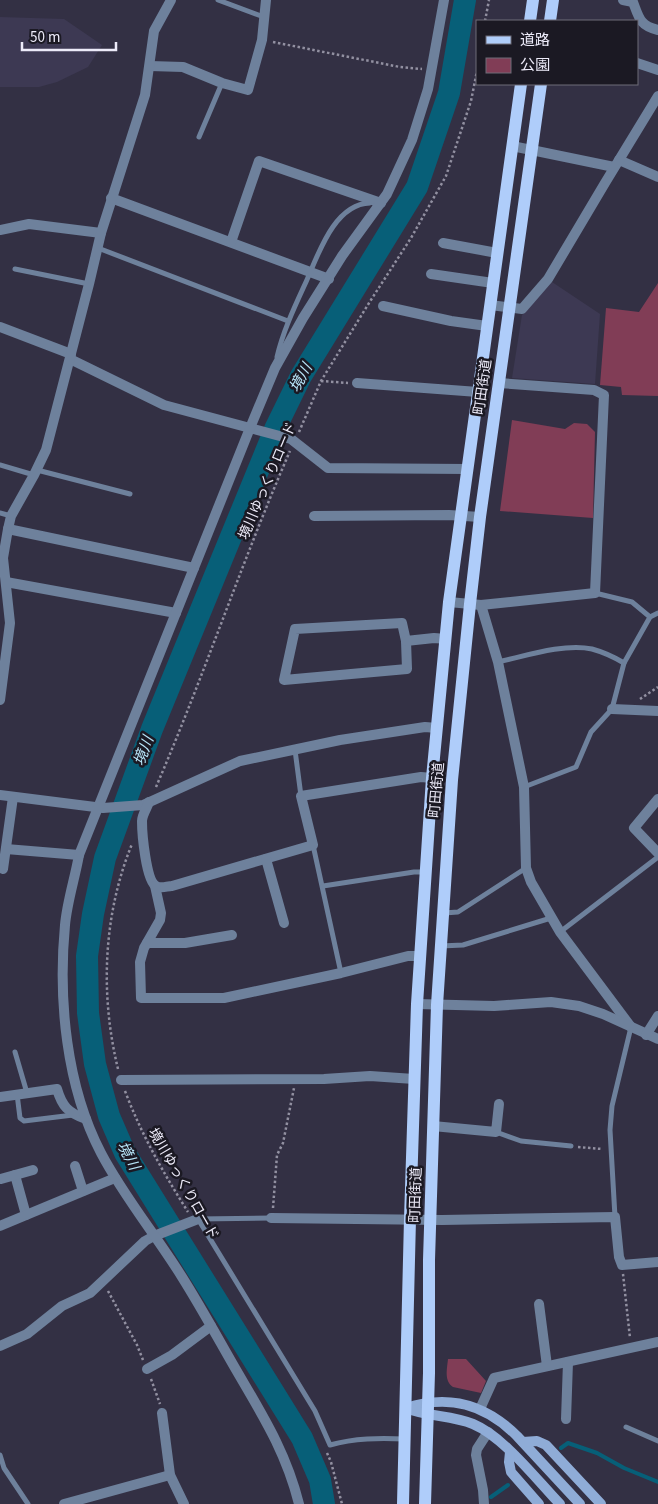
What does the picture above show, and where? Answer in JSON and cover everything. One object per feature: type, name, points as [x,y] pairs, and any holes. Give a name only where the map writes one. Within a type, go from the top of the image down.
[{"type":"main road","points":[[530,20],[533,0]]},
{"type":"main road","points":[[550,20],[553,0]]},
{"type":"main road","name":"町田街道","points":[[404,1504],[414,1079],[432,778],[461,515],[521,85]]},
{"type":"main road","name":"町田街道","points":[[425,1504],[430,1220],[437,1005],[453,770],[475,604],[480,517],[541,85]]},
{"type":"main road","points":[[406,1408],[428,1402],[454,1402],[480,1409],[508,1427],[580,1504]]},
{"type":"main road","points":[[406,1408],[428,1416],[461,1420],[488,1432],[560,1504]]},
{"type":"main road","points":[[523,1442],[537,1441],[546,1445],[601,1504]]},
{"type":"main road","points":[[510,1452],[511,1472],[539,1504]]},
{"type":"street","points":[[0,700],[10,623],[3,558],[11,516],[46,450],[101,233],[145,95],[154,31],[171,0]]},
{"type":"street","points":[[150,66],[183,67],[222,83],[248,90],[262,40],[266,0]]},
{"type":"street","points":[[299,1504],[290,1471],[279,1446],[182,1276],[156,1235],[115,1178],[86,1119],[73,1072],[66,1027],[62,988],[65,923],[79,855],[100,808],[194,568],[253,429],[275,368],[303,318],[342,256],[387,194],[412,140],[428,89],[444,0]]},
{"type":"street","points":[[623,0],[633,2],[639,19],[648,28],[658,30]]},
{"type":"street","points":[[638,63],[658,70]]},
{"type":"street","points":[[490,305],[521,309],[548,279],[658,96]]},
{"type":"street","points":[[512,146],[617,164],[658,176]]},
{"type":"street","points":[[231,242],[259,161],[381,203]]},
{"type":"street","points":[[111,198],[329,278]]},
{"type":"street","points":[[0,230],[29,224],[101,233]]},
{"type":"street","points":[[442,243],[498,253]]},
{"type":"street","points":[[431,274],[493,283]]},
{"type":"street","points":[[383,306],[451,321],[487,326]]},
{"type":"street","points":[[0,327],[70,357],[164,405],[292,441],[328,468],[467,469]]},
{"type":"street","points":[[357,383],[478,392]]},
{"type":"street","points":[[450,602],[475,604],[595,594],[604,395],[594,390],[499,383]]},
{"type":"street","points":[[314,516],[461,515],[480,517]]},
{"type":"street","points":[[8,529],[194,568]]},
{"type":"street","points":[[6,582],[176,613]]},
{"type":"street","points":[[475,604],[498,662],[524,787],[526,868],[531,882],[560,932],[631,1027]]},
{"type":"street","points":[[402,623],[406,641],[407,669],[284,680],[295,629],[402,623]]},
{"type":"street","points":[[406,641],[434,638],[446,639]]},
{"type":"street","points":[[612,709],[658,711]]},
{"type":"street","points":[[0,795],[100,808],[146,804],[240,761],[340,740],[425,727],[437,728]]},
{"type":"street","points":[[155,886],[160,888],[172,886],[312,845],[301,796],[420,777],[432,778]]},
{"type":"street","points":[[4,869],[13,797]]},
{"type":"street","points":[[658,799],[634,828],[658,855]]},
{"type":"street","points":[[146,804],[142,819],[147,872],[155,886],[161,913],[160,920],[147,943],[140,962],[141,998],[224,998],[341,973],[408,956],[420,956]]},
{"type":"street","points":[[6,849],[79,855]]},
{"type":"street","points":[[266,859],[284,923]]},
{"type":"street","points":[[147,943],[185,943],[232,935]]},
{"type":"street","points":[[417,1004],[494,1006],[551,1002],[579,1006],[658,1039]]},
{"type":"street","points":[[646,1035],[658,1016]]},
{"type":"street","points":[[121,1080],[295,1080],[370,1076],[414,1079]]},
{"type":"street","points":[[0,1097],[57,1088],[61,1102],[74,1115],[86,1119]]},
{"type":"street","points":[[433,1126],[496,1132],[499,1104]]},
{"type":"street","points":[[75,1166],[83,1191]]},
{"type":"street","points":[[1,1179],[33,1170]]},
{"type":"street","points":[[15,1175],[26,1214]]},
{"type":"street","points":[[0,1226],[115,1178]]},
{"type":"street","points":[[272,1218],[430,1220],[615,1217],[622,1265],[658,1262]]},
{"type":"street","points":[[0,1346],[27,1334],[62,1306],[90,1292],[145,1241],[193,1220]]},
{"type":"street","points":[[539,1304],[548,1366]]},
{"type":"street","points":[[147,1369],[172,1355],[211,1326]]},
{"type":"street","points":[[480,1409],[494,1378],[658,1342]]},
{"type":"street","points":[[566,1420],[568,1362]]},
{"type":"street","points":[[162,1413],[170,1475],[184,1504]]},
{"type":"street","points":[[484,1504],[484,1490],[476,1455],[477,1449],[488,1432]]},
{"type":"street","points":[[64,1504],[170,1475]]},
{"type":"lane","points":[[218,0],[264,17]]},
{"type":"lane","points":[[199,137],[222,83]]},
{"type":"lane","points":[[275,368],[288,321],[324,241],[344,215],[361,203],[381,203]]},
{"type":"lane","points":[[98,248],[288,321]]},
{"type":"lane","points":[[15,269],[89,284]]},
{"type":"lane","points":[[0,465],[130,494]]},
{"type":"lane","points":[[0,513],[11,516]]},
{"type":"lane","points":[[595,594],[632,602],[650,617]]},
{"type":"lane","points":[[524,787],[576,767],[591,732],[612,709],[624,664],[650,617],[658,613]]},
{"type":"lane","points":[[498,662],[570,648],[590,649],[611,656],[624,664]]},
{"type":"lane","points":[[295,750],[301,796]]},
{"type":"lane","points":[[312,845],[323,886],[341,973]]},
{"type":"lane","points":[[560,932],[658,855]]},
{"type":"lane","points":[[442,913],[458,912],[526,868]]},
{"type":"lane","points":[[323,886],[425,872]]},
{"type":"lane","points":[[440,946],[463,945],[551,918]]},
{"type":"lane","points":[[615,1217],[610,1150],[612,1106],[631,1027]]},
{"type":"lane","points":[[15,1052],[22,1093],[20,1118],[24,1121],[74,1115]]},
{"type":"lane","points":[[496,1132],[521,1141],[571,1146]]},
{"type":"lane","points":[[272,1218],[206,1217],[193,1220],[315,1412],[330,1445],[363,1439],[405,1439]]},
{"type":"lane","points":[[626,1427],[658,1441]]},
{"type":"lane","points":[[0,1455],[4,1468],[28,1504]]},
{"type":"path","points":[[485,20],[489,0]]},
{"type":"path","points":[[262,40],[400,67],[431,69]]},
{"type":"path","name":"境川ゆっくりロード","points":[[146,804],[177,738],[292,441],[321,381],[411,238],[446,176],[471,101],[476,75]]},
{"type":"path","points":[[321,381],[357,383]]},
{"type":"path","name":"境川ゆっくりロード","points":[[142,819],[124,863],[115,892],[106,976],[109,1024],[121,1080],[136,1121],[155,1159],[193,1220]]},
{"type":"path","points":[[272,1218],[277,1155],[283,1143],[295,1080]]},
{"type":"path","points":[[571,1146],[610,1150]]},
{"type":"path","points":[[622,1265],[631,1348]]},
{"type":"path","points":[[103,1281],[137,1345],[162,1413]]},
{"type":"path","points":[[324,1448],[331,1462],[342,1504]]},
{"type":"shaded area","points":[[0,17],[64,19],[102,45],[88,67],[57,82],[39,87],[0,87]]},
{"type":"shaded area","points":[[552,282],[600,314],[595,384],[512,378],[522,315]]},
{"type":"green space","points":[[658,283],[658,396],[622,395],[621,387],[600,385],[606,308],[639,312]]},
{"type":"green space","points":[[512,420],[565,429],[574,423],[587,424],[595,432],[593,518],[500,511]]},
{"type":"green space","points":[[448,1359],[466,1359],[486,1381],[481,1393],[453,1387],[450,1384],[447,1375]]},
{"type":"waterway","name":"境川","points":[[324,1504],[320,1480],[302,1438],[125,1153],[109,1116],[95,1064],[88,1013],[87,956],[93,914],[105,858],[152,729],[276,427],[301,376],[417,187],[449,93],[465,0]]},
{"type":"waterway","points":[[561,1448],[568,1443],[597,1453],[624,1468],[658,1482]]},
{"type":"waterway","points":[[491,1497],[508,1485]]}]
